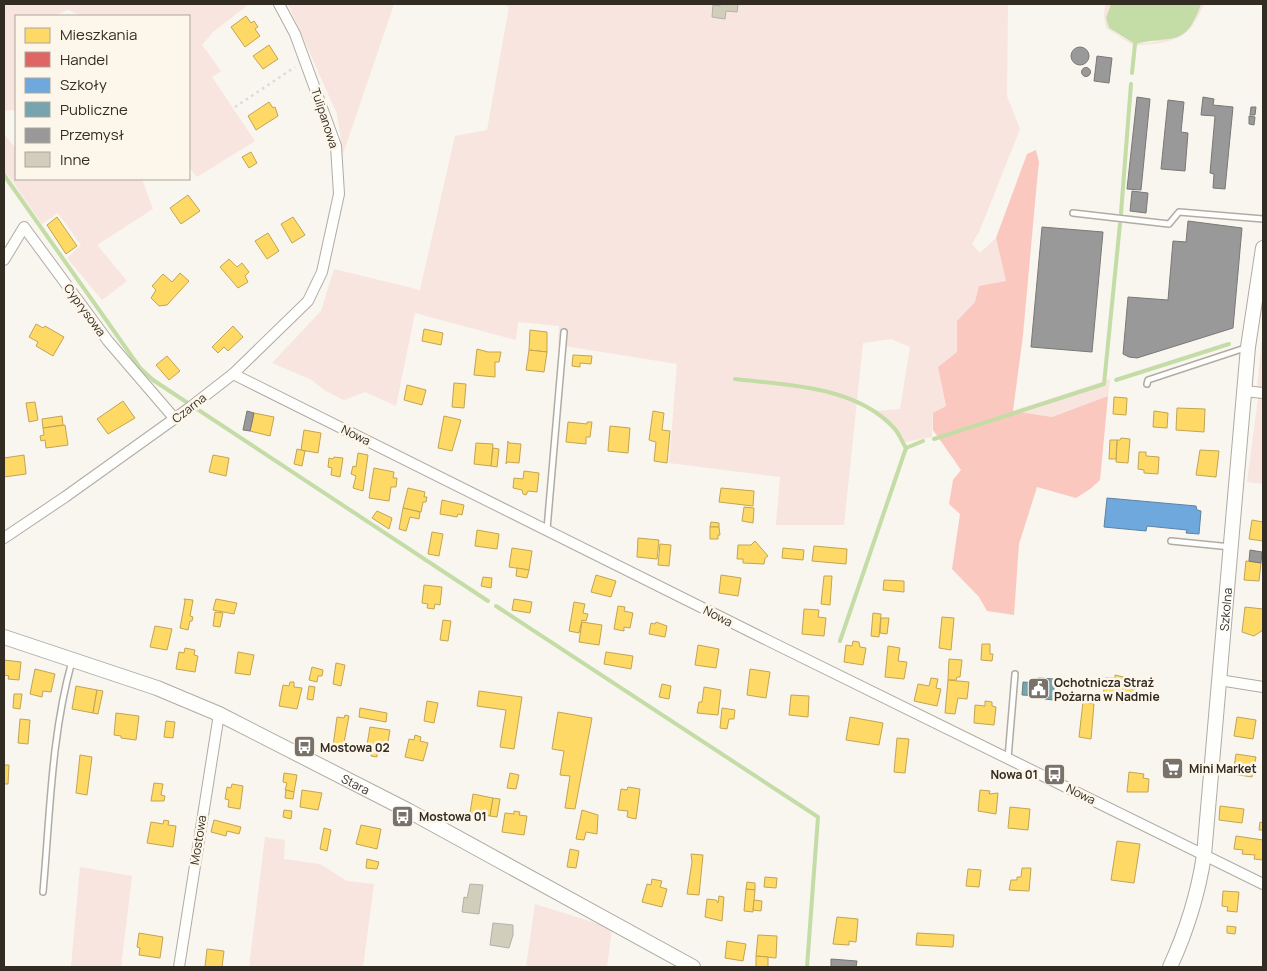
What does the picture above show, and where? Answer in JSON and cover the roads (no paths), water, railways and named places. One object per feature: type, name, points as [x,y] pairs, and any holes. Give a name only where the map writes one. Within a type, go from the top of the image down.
[{"type":"street","name":"Tulipanowa","points":[[279,4],[305,61],[336,146],[339,194],[331,238]]},
{"type":"street","name":"Cyprysowa","points":[[4,260],[24,227],[108,341],[175,419]]},
{"type":"street","name":"Czarna","points":[[4,538],[175,419],[233,374],[308,301],[322,272],[331,238]]},
{"type":"street","name":"Szkolna","points":[[1170,967],[1181,943],[1197,896],[1204,855],[1248,347],[1263,248]]},
{"type":"street","name":"Nowa","points":[[233,374],[769,642],[1263,884]]},
{"type":"street","points":[[1245,391],[1263,393]]},
{"type":"street","name":"Stara","points":[[4,637],[157,688],[219,714],[409,811],[693,967]]},
{"type":"street","points":[[1219,680],[1263,687]]},
{"type":"street","name":"Mostowa","points":[[178,967],[219,714]]},
{"type":"lane","points":[[1074,213],[1169,224],[1179,212],[1263,218]]},
{"type":"lane","points":[[547,530],[564,332]]},
{"type":"lane","points":[[1147,384],[1148,380],[1248,347]]},
{"type":"lane","points":[[1171,541],[1231,547]]},
{"type":"lane","points":[[43,892],[58,724],[63,691],[73,659]]},
{"type":"lane","points":[[1008,758],[1015,674]]},
{"type":"waterway","points":[[1132,73],[1135,44]]},
{"type":"waterway","points":[[1121,213],[1131,84]]},
{"type":"waterway","points":[[4,175],[140,368],[153,380],[488,601]]},
{"type":"waterway","points":[[934,439],[1104,384],[1120,224]]},
{"type":"waterway","points":[[1116,380],[1229,344]]},
{"type":"waterway","points":[[735,379],[820,390],[860,403],[878,414],[894,428],[906,448]]},
{"type":"waterway","points":[[840,641],[906,448],[923,441]]},
{"type":"waterway","points":[[496,606],[818,817],[807,967]]},
{"type":"place","name":"Ochotnicza Straż Pożarna w Nadmie","points":[[1038,689]]},
{"type":"place","name":"Mostowa 02","points":[[304,747]]},
{"type":"place","name":"Mini Market","points":[[1173,768]]},
{"type":"place","name":"Nowa 01","points":[[1054,774]]},
{"type":"place","name":"Mostowa 01","points":[[403,816]]}]
